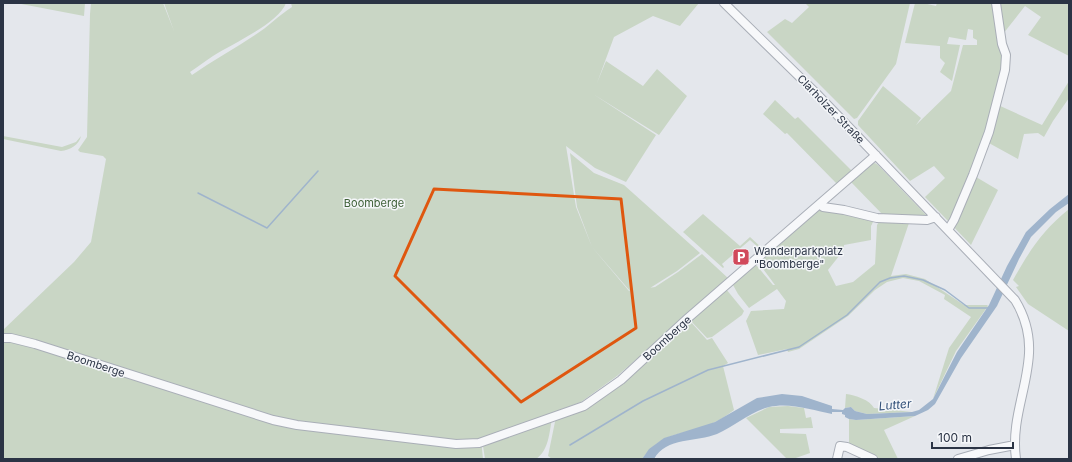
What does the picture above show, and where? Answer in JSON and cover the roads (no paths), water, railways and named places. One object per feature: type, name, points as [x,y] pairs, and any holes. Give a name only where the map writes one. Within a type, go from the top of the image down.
[{"type":"street","name":"Clarholzer Straße","points":[[724,3],[776,53],[876,155],[1008,292],[1018,305],[1025,321],[1030,344],[1028,367],[1018,415],[1015,444],[1016,459]]},
{"type":"street","points":[[948,230],[960,208],[986,140],[1005,70],[1006,55],[1002,44],[996,3]]},
{"type":"street","name":"Boomberge","points":[[3,338],[11,338],[35,344],[273,420],[304,426],[456,444],[479,443],[584,406],[621,380],[688,318],[876,155]]},
{"type":"street","points":[[820,204],[823,207],[876,218],[927,220],[936,217]]},
{"type":"street","points":[[958,459],[1015,444]]},
{"type":"street","points":[[837,459],[840,446],[847,447],[873,459]]},
{"type":"water","points":[[1069,194],[1069,203],[1056,212],[1031,237],[997,306],[961,358],[935,404],[928,410],[915,416],[856,420],[845,417],[842,412],[832,412],[832,414],[785,405],[769,407],[755,412],[717,434],[682,441],[666,447],[659,452],[654,459],[642,459],[649,449],[664,438],[715,422],[757,398],[782,394],[802,396],[832,406],[832,409],[843,410],[851,407],[855,411],[867,414],[912,412],[919,410],[933,399],[957,352],[989,305],[1007,266],[1026,232],[1050,209]]},
{"type":"waterway","points":[[198,193],[267,228],[318,171]]},
{"type":"waterway","points":[[570,445],[643,401],[708,370],[799,347],[847,315],[880,282],[890,278],[904,276],[923,280],[945,290],[969,308],[989,308]]},
{"type":"place","name":"Wanderparkplatz \"Boomberge\"","points":[[741,257]]},
{"type":"water label","name":"Lutter","points":[[895,405]]}]
